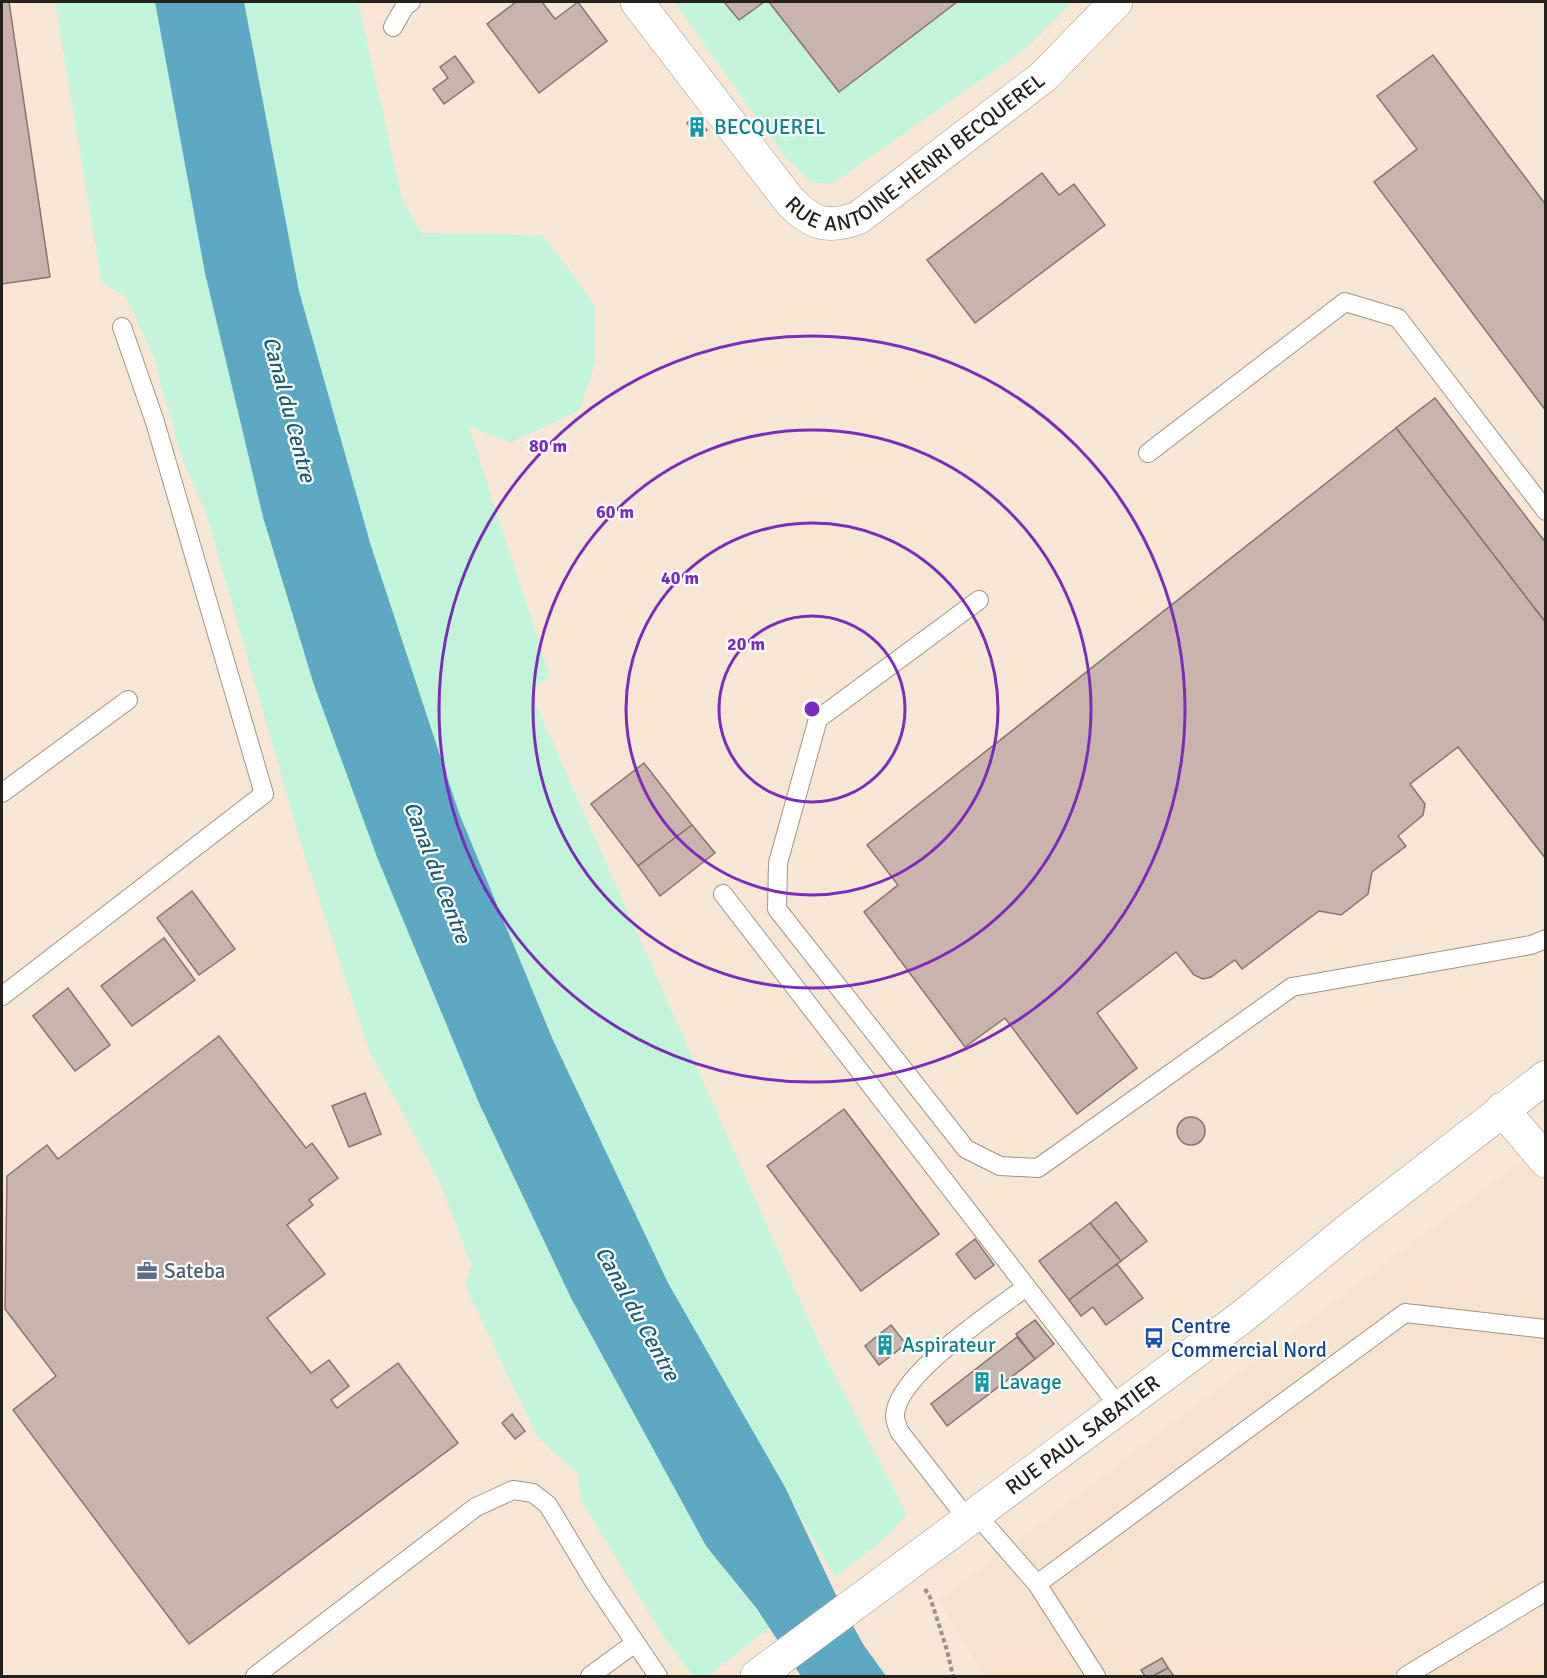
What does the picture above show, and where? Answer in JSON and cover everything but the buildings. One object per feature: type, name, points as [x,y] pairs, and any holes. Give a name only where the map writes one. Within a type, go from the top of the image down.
[{"type":"main road","name":"RUE ANTOINE-HENRI BECQUEREL","points":[[637,2],[789,201],[803,216],[824,224],[842,224],[858,218],[1043,77],[1116,2]]},
{"type":"main road","name":"RUE PAUL SABATIER","points":[[758,1677],[1242,1317],[1352,1227],[1545,1077]]},
{"type":"main road","points":[[1502,1109],[1545,1161]]},
{"type":"lane","points":[[393,27],[405,6],[411,2]]},
{"type":"lane","points":[[1148,453],[1345,302],[1398,318],[1545,511]]},
{"type":"lane","points":[[2,996],[264,794],[155,422],[123,327]]},
{"type":"lane","points":[[979,600],[818,719],[778,863],[777,909],[966,1149],[1000,1166],[1038,1168],[1292,987],[1531,945],[1545,939]]},
{"type":"lane","points":[[2,793],[128,700]]},
{"type":"lane","points":[[723,894],[1120,1408]]},
{"type":"lane","points":[[1026,1287],[930,1360],[915,1376],[902,1396],[895,1416],[899,1431],[972,1517],[1037,1584],[1096,1677]]},
{"type":"lane","points":[[1037,1584],[1405,1313],[1545,1329]]},
{"type":"lane","points":[[255,1677],[476,1507],[513,1490],[533,1493],[548,1505],[595,1583],[658,1677]]},
{"type":"lane","points":[[1406,1677],[1545,1591]]},
{"type":"lane","points":[[590,1677],[635,1643]]},
{"type":"path","points":[[909,1563],[930,1597],[953,1677]]},
{"type":"shaded area","points":[[2,2],[1545,2],[1545,1142],[938,1600],[983,1676],[2,1676]]},
{"type":"shaded area","points":[[1545,1142],[1545,1676],[983,1676],[937,1600]]},
{"type":"green space","points":[[55,2],[155,2],[205,273],[263,517],[314,685],[479,1103],[571,1298],[706,1546],[770,1627],[709,1676],[693,1676],[663,1636],[580,1498],[578,1474],[538,1438],[465,1286],[471,1264],[440,1183],[369,1050],[300,841],[206,513],[182,459],[152,352],[125,296],[102,283]]},
{"type":"green space","points":[[244,2],[358,2],[402,198],[421,233],[543,235],[595,305],[595,363],[580,410],[510,443],[469,426],[550,676],[530,691],[823,1352],[907,1515],[879,1544],[835,1577],[668,1283],[553,1040],[459,813],[371,546],[299,291]]},
{"type":"green space","points":[[674,2],[724,2],[739,20],[764,2],[769,2],[839,92],[957,2],[1072,2],[1028,47],[832,184],[812,182],[784,156]]},
{"type":"water","name":"Canal du Centre","points":[[155,2],[244,2],[299,291],[371,546],[459,813],[553,1040],[668,1283],[785,1487],[835,1593],[863,1644],[886,1676],[801,1676],[757,1609],[706,1546],[571,1298],[479,1103],[377,857],[314,685],[263,517],[205,273]]},
{"type":"place","name":"BECQUEREL","points":[[697,127]]},
{"type":"place","name":"Sateba","points":[[147,1271]]},
{"type":"place","name":"Centre Commercial Nord","points":[[1154,1338]]},
{"type":"place","name":"Aspirateur","points":[[885,1345]]},
{"type":"place","name":"Lavage","points":[[982,1382]]}]
